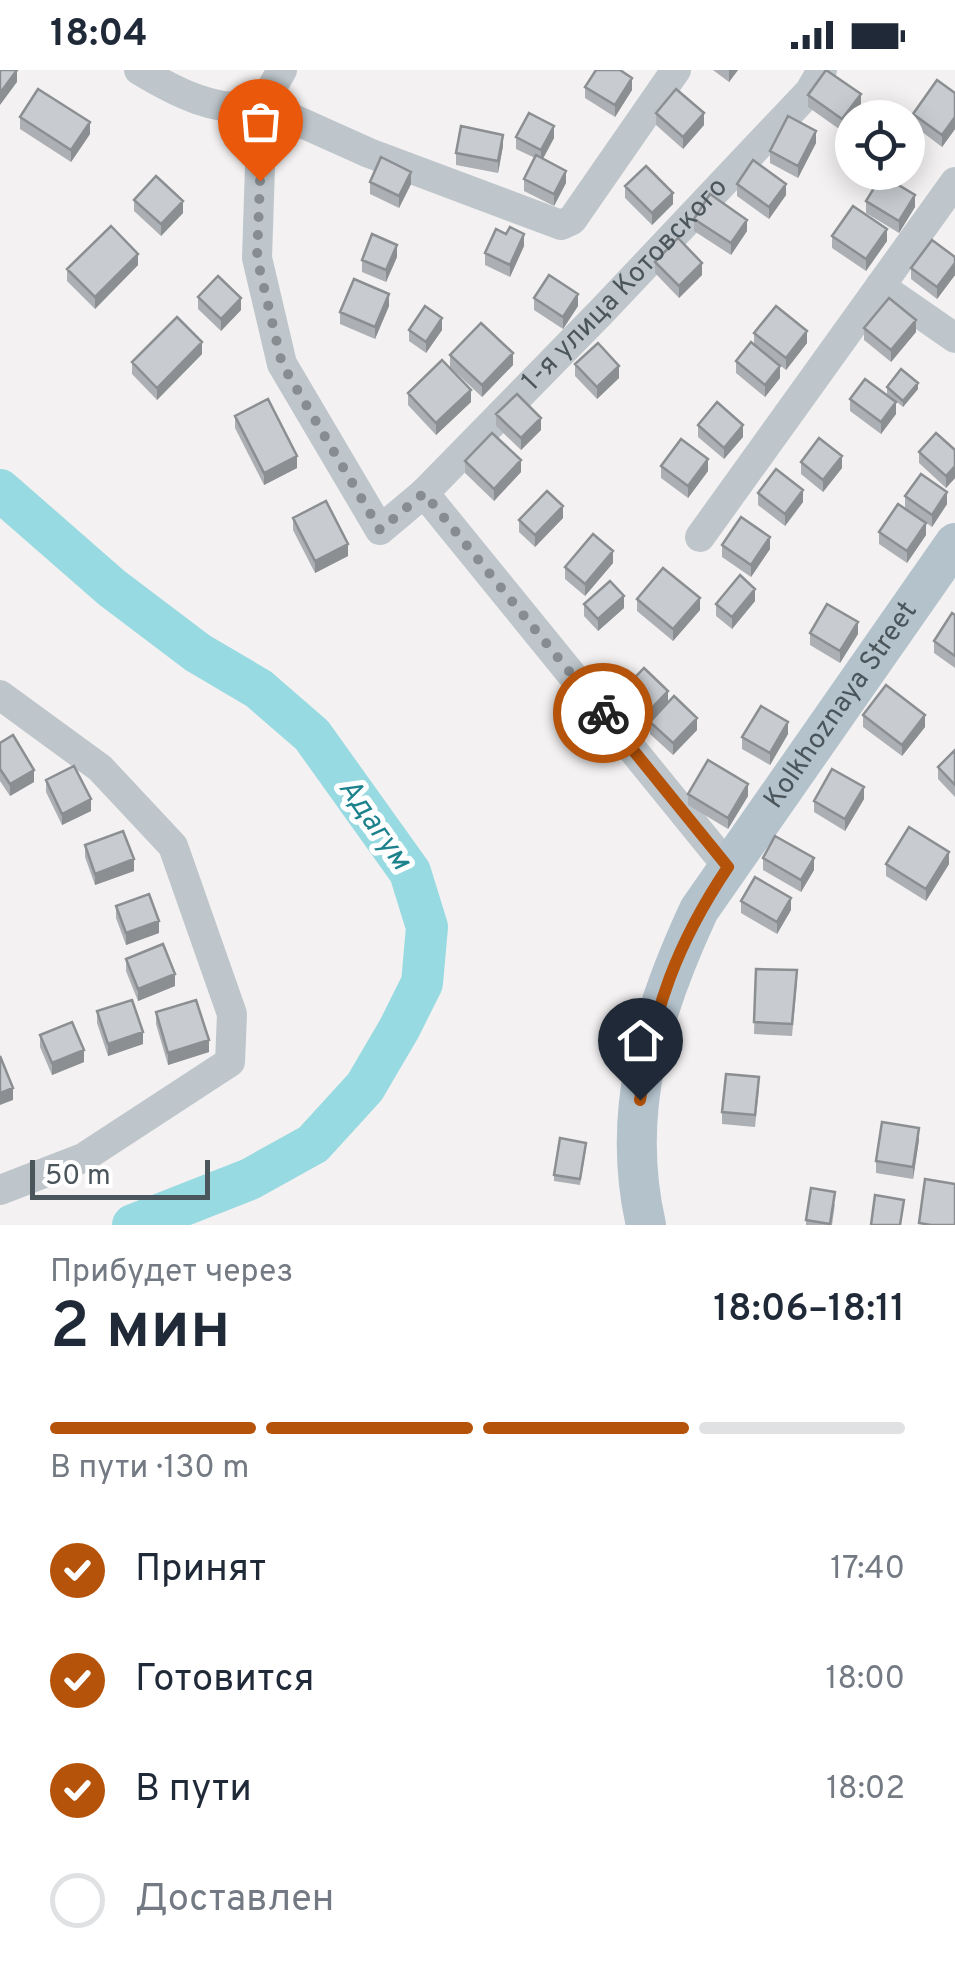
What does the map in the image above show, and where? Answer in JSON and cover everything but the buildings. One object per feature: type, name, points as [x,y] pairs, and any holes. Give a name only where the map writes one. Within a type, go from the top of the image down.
[{"type":"main road","name":"Kolkhoznaya Street","points":[[646,1225],[638,1152],[640,1100],[648,1039],[676,960],[699,910],[955,543]]},
{"type":"street","points":[[139,70],[219,108],[243,109],[262,104],[369,153],[561,226],[572,220],[676,70]]},
{"type":"street","points":[[262,104],[282,70]]},
{"type":"street","name":"1-я улица Котовского","points":[[262,104],[257,258],[282,364],[380,530],[424,493],[758,146],[810,90],[822,70]]},
{"type":"street","points":[[700,537],[955,182]]},
{"type":"street","points":[[880,286],[955,338]]},
{"type":"street","points":[[424,493],[728,867]]},
{"type":"street","points":[[0,695],[100,768],[173,846],[232,1014],[230,1062],[83,1158],[0,1190]]},
{"type":"waterway","name":"Адагум","points":[[0,490],[112,588],[198,653],[259,689],[312,735],[410,872],[427,927],[422,983],[399,1029],[365,1087],[313,1144],[250,1179],[133,1225]]},
{"type":"way so far","points":[[260,181],[257,258],[282,364],[380,530],[424,493],[603,713]]},
{"type":"route","points":[[603,713],[728,867],[699,910],[669,976],[648,1039],[640,1100]]}]
